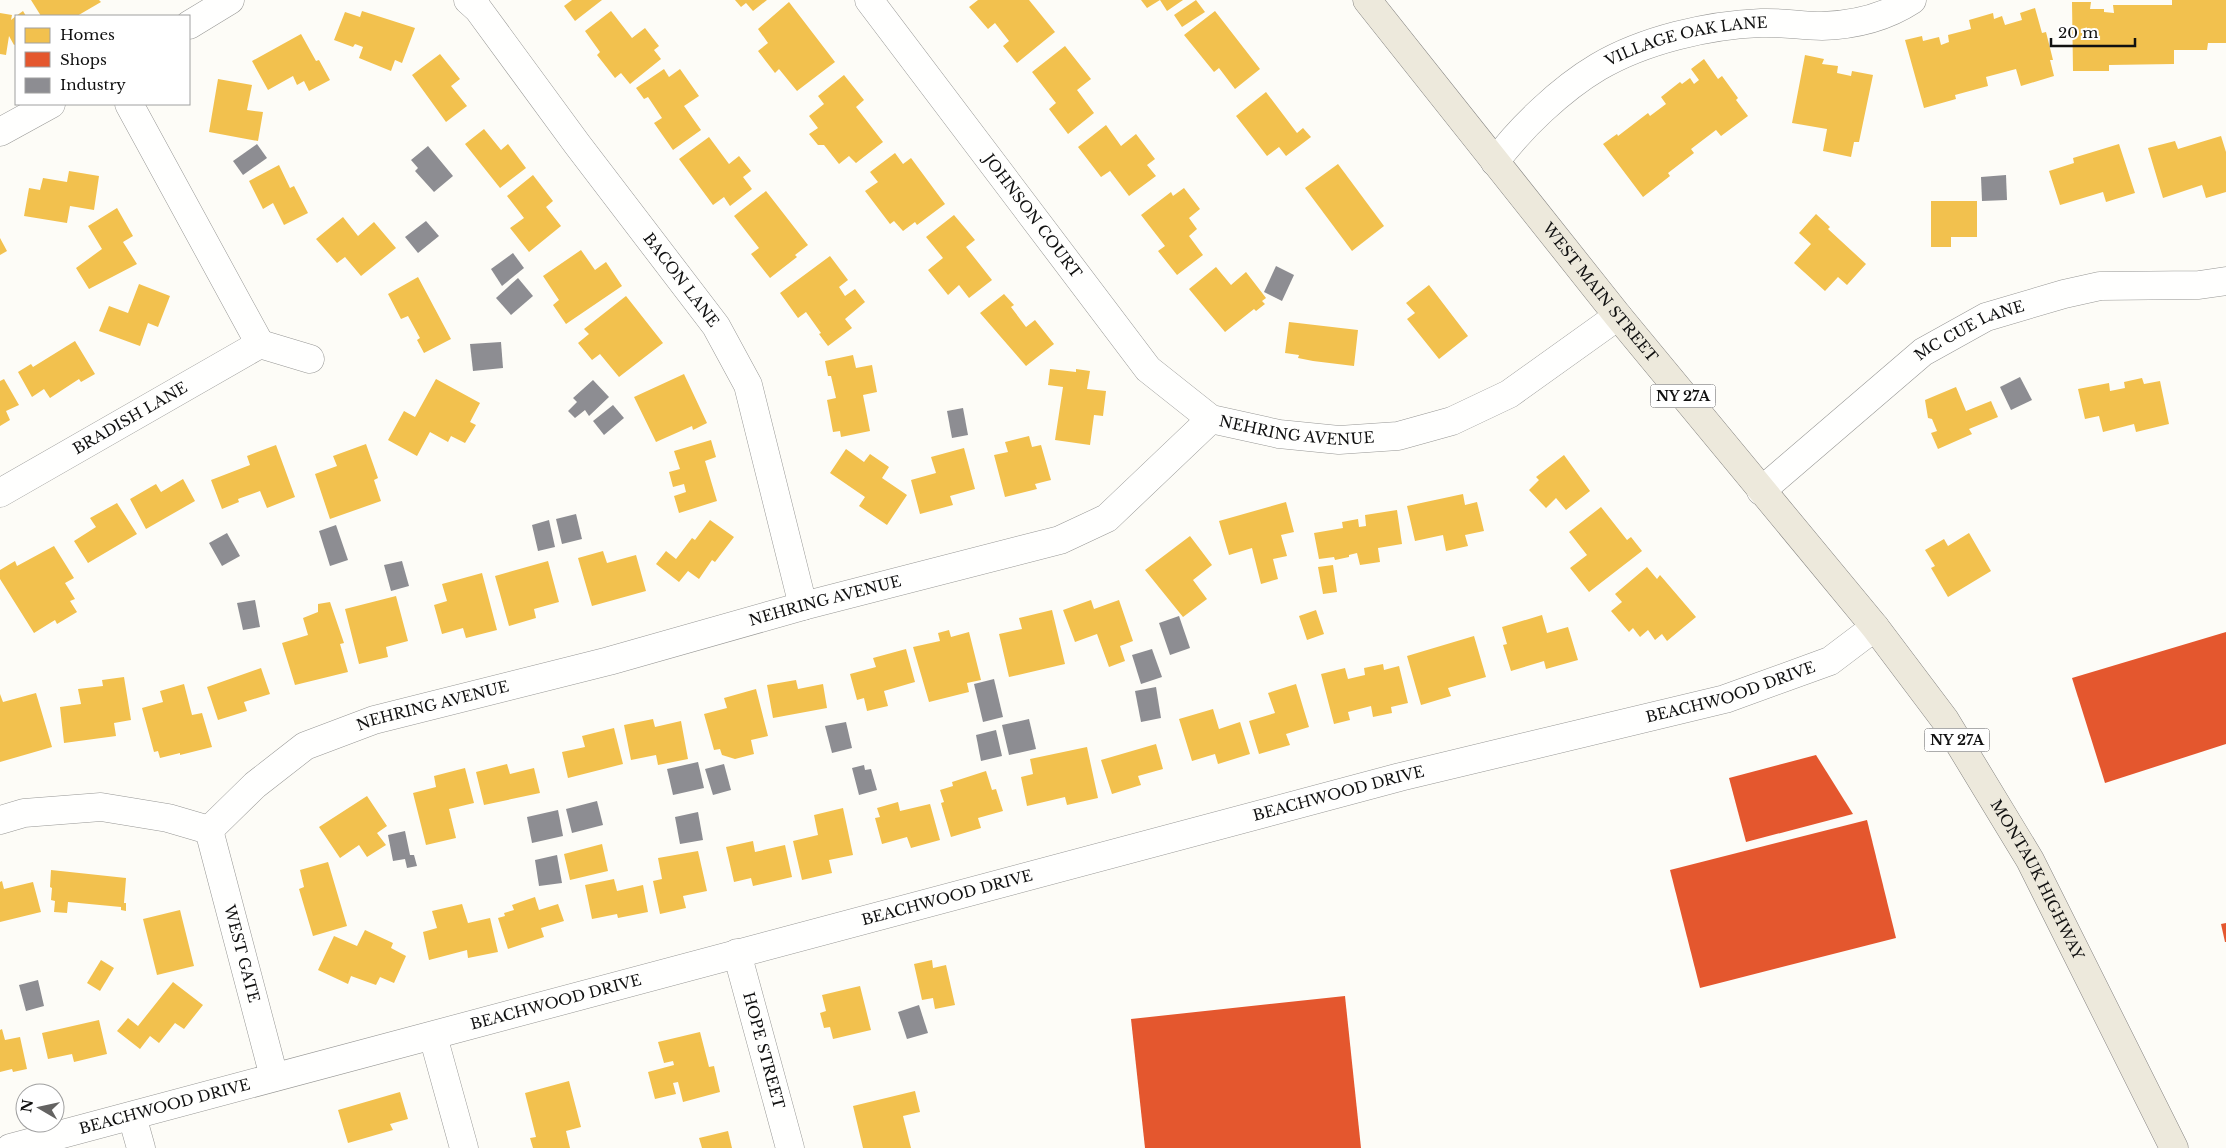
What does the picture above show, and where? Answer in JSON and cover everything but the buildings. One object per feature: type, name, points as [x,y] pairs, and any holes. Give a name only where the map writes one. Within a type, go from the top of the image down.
[{"type":"main road","name":"WEST MAIN STREET","points":[[1367,0],[1618,316],[1875,627]]},
{"type":"main road","name":"MONTAUK HIGHWAY","points":[[1875,627],[1945,720],[2030,860],[2174,1148]]},
{"type":"street","points":[[190,23],[230,0]]},
{"type":"street","name":"BACON LANE","points":[[468,0],[478,9],[577,144],[716,326],[748,385],[803,606]]},
{"type":"street","name":"JOHNSON COURT","points":[[869,0],[1148,369],[1211,419]]},
{"type":"street","name":"VILLAGE OAK LANE","points":[[1495,162],[1511,140],[1561,95],[1598,67],[1650,44],[1714,27],[1762,22],[1822,26],[1850,24],[1873,18],[1912,0]]},
{"type":"street","points":[[0,132],[49,105]]},
{"type":"street","points":[[130,105],[260,344],[310,359]]},
{"type":"street","name":"MC CUE LANE","points":[[1761,491],[1923,352],[1986,316],[2100,286],[2199,286],[2226,281]]},
{"type":"street","name":"NEHRING AVENUE","points":[[208,830],[255,785],[305,746],[374,720],[609,661],[803,606],[1060,540],[1107,518],[1211,419],[1279,434],[1339,440],[1398,436],[1452,421],[1509,394],[1618,316]]},
{"type":"street","name":"BRADISH LANE","points":[[0,493],[260,344]]},
{"type":"street","name":"BEACHWOOD DRIVE","points":[[10,1148],[1400,776],[1725,700],[1830,661],[1875,627]]},
{"type":"street","points":[[0,820],[24,814],[101,807],[168,818],[208,830]]},
{"type":"street","name":"WEST GATE","points":[[208,830],[274,1077]]},
{"type":"street","name":"HOPE STREET","points":[[737,953],[790,1148]]},
{"type":"street","points":[[433,1036],[464,1148]]},
{"type":"street","points":[[132,1116],[141,1148]]}]
